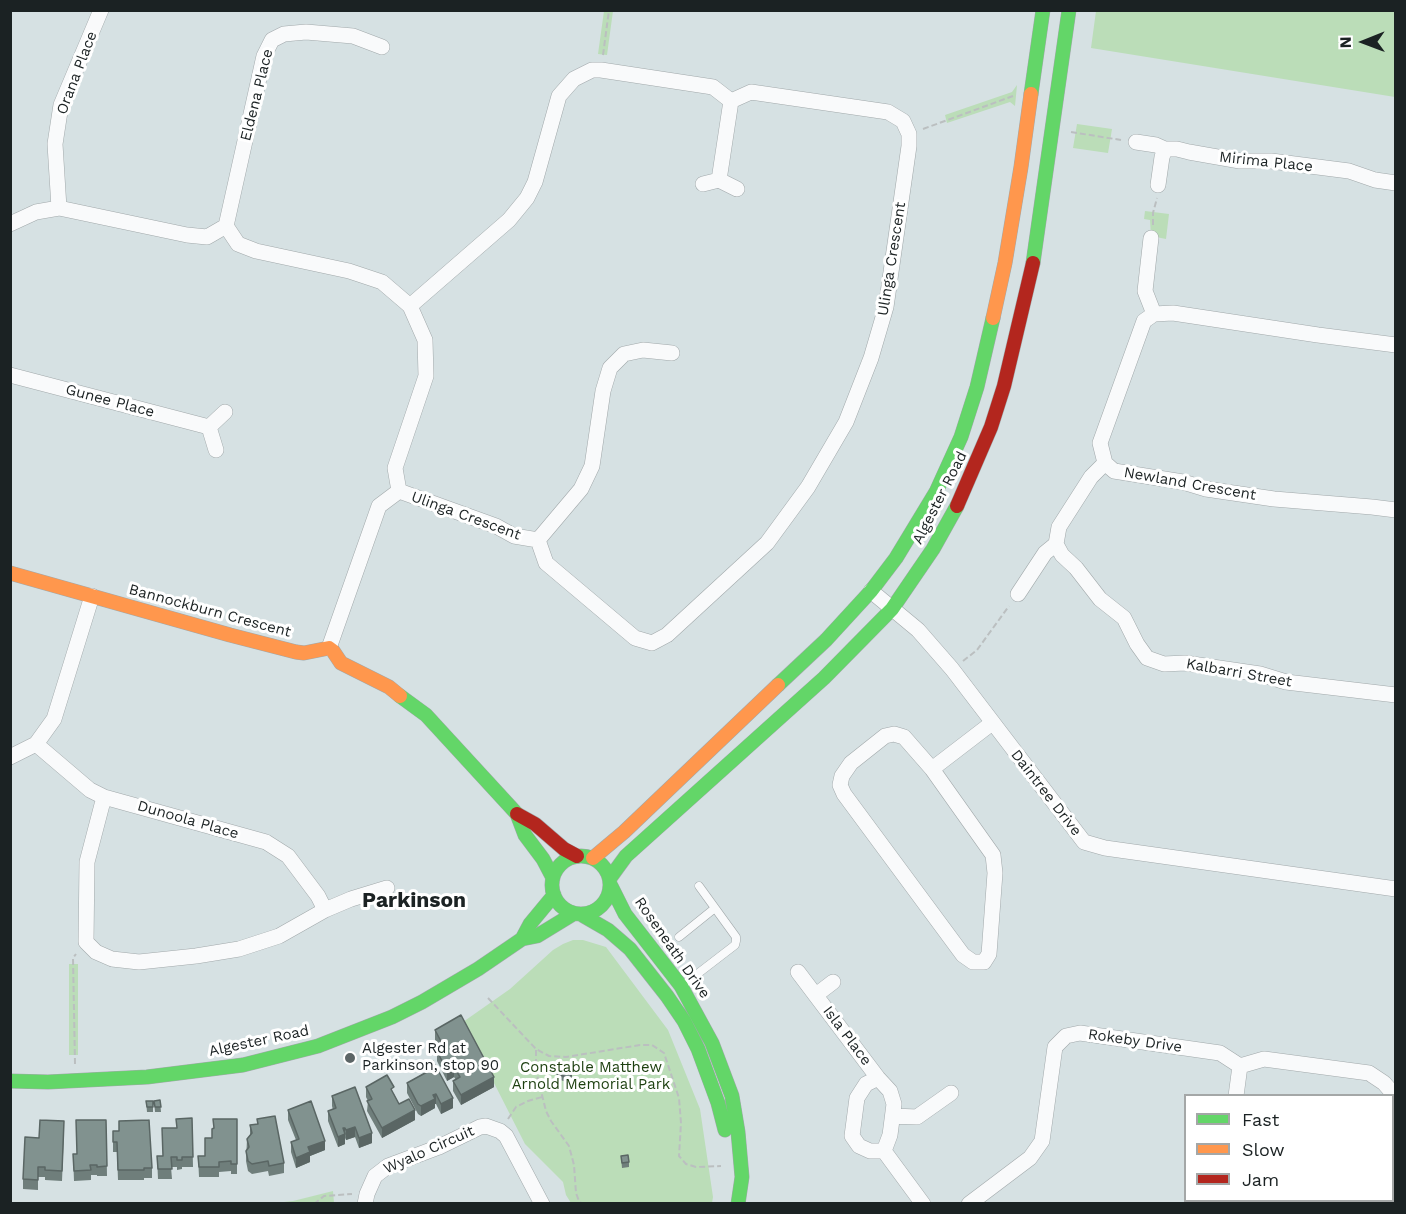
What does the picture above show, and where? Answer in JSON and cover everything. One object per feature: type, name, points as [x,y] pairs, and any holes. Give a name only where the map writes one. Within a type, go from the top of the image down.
[{"type":"main road","name":"Algester Road","points":[[593,858],[624,832],[826,640],[871,591],[896,558],[936,492],[961,437],[989,339],[1005,263],[1021,167],[1043,10]]},
{"type":"main road","name":"Algester Road","points":[[610,882],[626,856],[824,678],[892,609],[933,549],[961,499],[991,427],[1004,386],[1035,252],[1070,10]]},
{"type":"main road","name":"Bannockburn Crescent","points":[[10,573],[296,652],[304,653],[329,648]]},
{"type":"main road","points":[[329,648],[341,663],[389,687],[411,702],[426,715],[517,814],[535,824],[564,849],[577,856]]},
{"type":"main road","points":[[517,814],[525,835],[543,859],[553,878]]},
{"type":"main road","points":[[578,914],[592,913],[600,909],[610,894],[607,870],[600,862],[585,856],[569,858],[556,870],[552,887],[554,895],[564,909],[608,930],[630,950],[684,1021],[702,1060],[724,1125],[730,1166],[731,1203]]},
{"type":"main road","name":"Roseneath Drive","points":[[610,882],[625,914],[681,986],[712,1043],[732,1096],[738,1132],[742,1177],[738,1203]]},
{"type":"main road","name":"Algester Road","points":[[522,939],[530,924],[554,895]]},
{"type":"main road","name":"Algester Road","points":[[10,1081],[48,1082],[147,1077],[243,1065],[318,1046],[392,1017],[422,1002],[478,969],[522,939],[537,936],[578,914]]},
{"type":"street","name":"Orana Place","points":[[59,208],[55,144],[61,105],[102,10]]},
{"type":"street","name":"Eldena Place","points":[[226,226],[264,56],[272,40],[284,34],[306,32],[353,36],[382,47]]},
{"type":"street","points":[[410,306],[509,220],[527,198],[535,182],[559,96],[574,79],[592,70],[601,70],[713,87],[731,101]]},
{"type":"street","points":[[731,101],[751,92],[888,112],[903,121],[909,134]]},
{"type":"street","points":[[719,180],[731,101]]},
{"type":"street","name":"Ulinga Crescent","points":[[399,491],[496,526],[514,536],[538,540],[546,563],[635,638],[652,643],[667,635],[767,543],[808,487],[846,422],[871,358],[886,307],[909,134]]},
{"type":"street","name":"Mirima Place","points":[[1136,142],[1240,161],[1271,161],[1348,171],[1375,180],[1395,183]]},
{"type":"street","points":[[1158,185],[1162,156],[1166,149]]},
{"type":"street","points":[[703,184],[719,180],[737,189]]},
{"type":"street","points":[[10,224],[36,212],[59,208],[187,235],[207,237],[226,226],[238,244],[256,251],[349,271],[382,282],[410,306],[425,340],[426,376],[395,468],[399,491],[380,506],[329,648]]},
{"type":"street","points":[[1151,238],[1145,291],[1154,314],[1173,313],[1395,345]]},
{"type":"street","name":"Newland Crescent","points":[[1154,314],[1144,321],[1100,443],[1105,463],[1114,471],[1183,482],[1206,489],[1274,499],[1395,510]]},
{"type":"street","points":[[538,540],[581,489],[592,466],[603,392],[610,368],[624,354],[643,350],[672,353]]},
{"type":"street","name":"Gunee Place","points":[[10,375],[209,428]]},
{"type":"street","points":[[216,450],[209,428],[225,412]]},
{"type":"street","points":[[1018,594],[1045,553],[1056,544],[1059,527],[1091,477],[1105,463]]},
{"type":"street","name":"Kalbarri Street","points":[[1056,544],[1062,555],[1076,567],[1100,599],[1124,618],[1137,644],[1148,658],[1164,664],[1185,663],[1260,674],[1286,682],[1395,694]]},
{"type":"street","name":"Daintree Drive","points":[[871,591],[918,630],[952,669],[1084,842],[1105,848],[1395,889]]},
{"type":"street","points":[[10,757],[36,744],[54,719],[92,596]]},
{"type":"street","points":[[932,769],[992,723]]},
{"type":"street","points":[[894,734],[904,738],[932,769],[993,855],[995,873],[989,954],[984,962],[973,962],[963,956],[840,786],[842,776],[851,763],[885,736],[894,734]]},
{"type":"street","name":"Dunoola Place","points":[[36,744],[90,790],[104,797],[266,842],[288,856],[318,896],[325,910]]},
{"type":"street","points":[[104,797],[87,862],[86,942],[96,952],[112,959],[139,962],[239,949],[279,936],[325,910],[351,899],[387,888]]},
{"type":"street","name":"Isla Place","points":[[798,972],[890,1091],[894,1104],[890,1135],[884,1151],[870,1151],[859,1146],[852,1136],[857,1098],[866,1084],[878,1078]]},
{"type":"street","name":"Isla Place","points":[[816,995],[833,982]]},
{"type":"street","name":"Rokeby Drive","points":[[969,1203],[1030,1158],[1042,1140],[1055,1047],[1066,1036],[1080,1033],[1220,1053],[1240,1066]]},
{"type":"street","points":[[1236,1094],[1240,1066],[1264,1059],[1369,1073],[1384,1083],[1393,1094]]},
{"type":"street","points":[[893,1116],[917,1117],[951,1094]]},
{"type":"street","name":"Wyalo Circuit","points":[[366,1198],[375,1176],[388,1166],[439,1147],[480,1127],[486,1126],[500,1131]]},
{"type":"street","points":[[500,1131],[506,1136],[542,1203]]},
{"type":"street","points":[[884,1151],[923,1203]]},
{"type":"lane","points":[[667,996],[735,945],[736,937],[699,886]]},
{"type":"lane","points":[[679,938],[715,908]]},
{"type":"path","points":[[601,70],[609,10]]},
{"type":"path","points":[[909,134],[1021,94]]},
{"type":"path","points":[[1066,131],[1136,142]]},
{"type":"path","points":[[1151,238],[1154,237],[1153,213],[1161,187],[1158,185]]},
{"type":"path","points":[[952,669],[977,650],[1018,594]]},
{"type":"path","points":[[76,1080],[72,958],[86,942]]},
{"type":"path","points":[[488,998],[536,1049],[549,1056],[566,1057],[640,1045],[652,1045],[664,1053],[679,1098],[681,1123],[679,1156],[686,1164],[696,1167],[730,1166]]},
{"type":"path","points":[[536,1049],[536,1071],[546,1111],[569,1146],[576,1193],[579,1202],[582,1203]]},
{"type":"path","points":[[500,1131],[516,1107],[543,1097]]},
{"type":"path","points":[[314,1203],[324,1196],[366,1198]]},
{"type":"green space","points":[[604,11],[613,11],[607,55],[598,54]]},
{"type":"green space","points":[[1096,11],[1395,11],[1395,97],[1091,48]]},
{"type":"green space","points":[[1017,85],[1015,106],[1010,102],[947,123],[945,115],[1012,92]]},
{"type":"green space","points":[[1077,124],[1112,129],[1108,153],[1073,148]]},
{"type":"green space","points":[[1145,211],[1169,214],[1166,239],[1151,236],[1150,220],[1144,219]]},
{"type":"green space","name":"Constable Matthew Arnold Memorial Park","points":[[573,940],[583,940],[606,947],[668,1030],[700,1109],[712,1203],[571,1203],[566,1195],[563,1182],[525,1144],[463,1022],[510,989],[553,950]]},
{"type":"green space","points":[[69,964],[78,964],[78,1055],[69,1055]]},
{"type":"green space","points":[[333,1191],[334,1203],[275,1203],[293,1201]]},
{"type":"building","points":[[461,1015],[494,1077],[461,1095],[453,1081],[460,1077],[454,1067],[447,1071],[437,1051],[444,1047],[435,1030]]},
{"type":"building","points":[[433,1061],[453,1098],[441,1104],[436,1094],[433,1095],[435,1099],[421,1106],[407,1083],[427,1072],[424,1065]]},
{"type":"building","points":[[561,1062],[573,1066],[570,1078],[557,1074]]},
{"type":"building","points":[[387,1075],[394,1087],[391,1089],[399,1104],[409,1099],[415,1110],[382,1128],[367,1101],[372,1099],[366,1087]]},
{"type":"building","points":[[355,1087],[372,1133],[359,1138],[355,1127],[346,1130],[343,1128],[345,1134],[338,1137],[328,1111],[336,1108],[332,1096]]},
{"type":"building","points":[[160,1100],[161,1107],[155,1107],[154,1101]]},
{"type":"building","points":[[146,1101],[153,1101],[153,1107],[147,1107]]},
{"type":"building","points":[[311,1101],[325,1141],[308,1147],[310,1152],[296,1158],[291,1142],[299,1139],[288,1110]]},
{"type":"building","points":[[275,1116],[284,1163],[269,1166],[268,1161],[252,1164],[248,1161],[246,1151],[249,1147],[247,1139],[252,1133],[250,1125],[258,1124],[257,1119]]},
{"type":"building","points":[[192,1118],[193,1157],[182,1157],[182,1160],[177,1160],[177,1157],[171,1157],[172,1169],[158,1169],[157,1156],[163,1156],[162,1128],[177,1128],[176,1119]]},
{"type":"building","points":[[213,1119],[237,1119],[237,1164],[231,1164],[231,1161],[219,1162],[219,1167],[199,1167],[198,1156],[205,1156],[205,1138],[212,1138]]},
{"type":"building","points":[[40,1120],[64,1121],[62,1171],[45,1170],[45,1167],[38,1167],[38,1180],[23,1179],[25,1137],[39,1138]]},
{"type":"building","points":[[76,1120],[106,1120],[107,1166],[90,1165],[91,1170],[74,1171],[73,1154],[77,1154]]},
{"type":"building","points":[[149,1120],[152,1168],[118,1170],[117,1142],[113,1142],[113,1131],[119,1131],[119,1121]]},
{"type":"building","points":[[628,1155],[629,1162],[622,1163],[621,1156]]},
{"type":"traffic: fast","points":[[1031,94],[1043,10]]},
{"type":"traffic: fast","points":[[1033,263],[1069,10]]},
{"type":"traffic: fast","points":[[778,685],[826,640],[871,591],[896,558],[936,492],[961,437],[977,387],[993,318]]},
{"type":"traffic: fast","points":[[610,878],[626,856],[824,678],[892,609],[933,549],[957,506]]},
{"type":"traffic: fast","points":[[400,696],[426,715],[517,814],[525,835],[543,859],[553,878]]},
{"type":"traffic: fast","points":[[575,856],[587,856],[602,864],[610,879],[610,885],[610,891],[602,906],[587,914],[575,914],[560,906],[552,891],[552,879],[560,864],[575,856]]},
{"type":"traffic: fast","points":[[611,886],[625,914],[681,986],[712,1043],[732,1096],[738,1132],[742,1177],[738,1204]]},
{"type":"traffic: fast","points":[[522,939],[530,924],[554,895]]},
{"type":"traffic: fast","points":[[10,1081],[48,1082],[147,1077],[243,1065],[318,1046],[392,1017],[422,1002],[478,969],[522,939],[537,936],[573,914]]},
{"type":"traffic: fast","points":[[582,915],[608,930],[630,949],[684,1021],[698,1049],[718,1103],[725,1130]]},
{"type":"traffic: slow","points":[[993,318],[1005,263],[1031,94]]},
{"type":"traffic: slow","points":[[10,573],[296,652],[304,653],[329,648],[341,663],[389,687],[400,696]]},
{"type":"traffic: slow","points":[[593,858],[624,832],[778,685]]},
{"type":"traffic: jam","points":[[957,506],[991,427],[1004,386],[1033,263]]},
{"type":"traffic: jam","points":[[517,814],[535,824],[564,849],[577,856]]},
{"type":"place","name":"Algester Rd at Parkinson, stop 90","points":[[350,1058]]},
{"type":"district","name":"Parkinson","points":[[414,901]]}]
